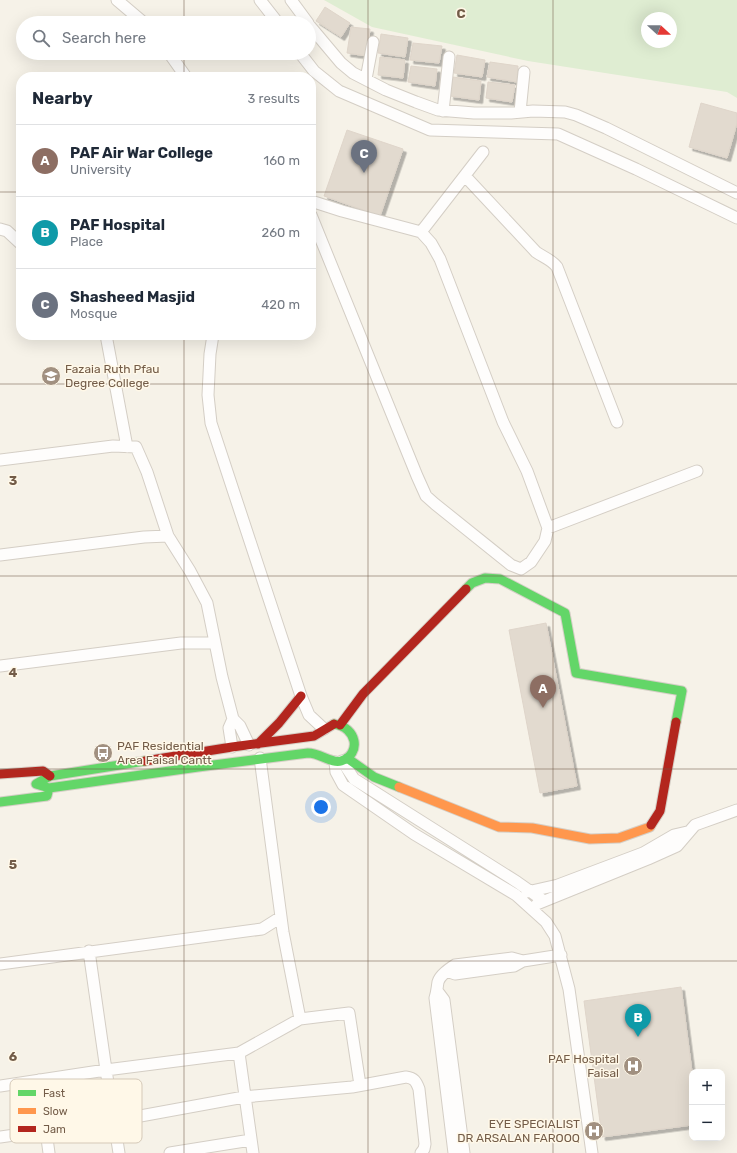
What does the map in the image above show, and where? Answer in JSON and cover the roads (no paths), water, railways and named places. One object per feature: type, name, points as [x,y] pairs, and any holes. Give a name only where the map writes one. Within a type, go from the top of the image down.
[{"type":"street","points":[[117,0],[136,16]]},
{"type":"street","points":[[260,0],[273,16]]},
{"type":"street","points":[[291,0],[302,16]]},
{"type":"street","points":[[316,33],[341,63],[354,73],[386,90],[416,102],[438,110],[474,113],[566,112],[576,115],[626,138],[737,193]]},
{"type":"street","points":[[366,79],[373,42]]},
{"type":"street","points":[[442,110],[449,57]]},
{"type":"street","points":[[174,60],[182,72]]},
{"type":"street","points":[[305,60],[315,72]]},
{"type":"street","points":[[520,112],[524,72]]},
{"type":"street","points":[[316,73],[339,91],[430,130],[558,134],[636,169],[737,218]]},
{"type":"street","points":[[421,232],[483,152]]},
{"type":"street","points":[[465,176],[536,252],[553,262],[557,267],[617,422]]},
{"type":"street","points":[[316,203],[421,232],[431,243],[440,259],[503,422],[527,471],[548,528],[545,541],[532,562],[521,568],[511,564],[426,496],[416,476],[316,227]]},
{"type":"street","points":[[0,229],[7,231],[16,239]]},
{"type":"street","points":[[107,340],[127,447]]},
{"type":"street","points":[[213,340],[210,354],[208,395],[211,423],[301,696],[310,714],[324,728]]},
{"type":"street","points":[[0,460],[113,446],[136,447],[147,472],[168,536],[190,571],[207,603],[214,642],[233,719],[253,744]]},
{"type":"street","points":[[548,528],[697,471]]},
{"type":"street","points":[[0,555],[144,537],[168,536]]},
{"type":"street","points":[[340,725],[363,694],[466,588],[472,583],[485,578],[500,580],[565,613],[576,673],[682,692],[660,811],[650,827],[619,838],[590,839],[532,828],[499,827],[374,778],[341,760]]},
{"type":"street","points":[[0,666],[181,643],[214,642]]},
{"type":"street","points":[[253,744],[279,723],[301,696]]},
{"type":"street","points":[[232,747],[229,728],[233,719]]},
{"type":"street","points":[[334,724],[346,727],[352,732],[354,738],[354,748],[352,754],[341,760],[328,760],[316,752],[260,758],[49,788],[36,784],[50,776],[232,747],[314,736],[324,728],[334,724]]},
{"type":"street","points":[[192,754],[195,768]]},
{"type":"street","points":[[260,758],[281,917],[300,1019]]},
{"type":"street","points":[[341,760],[354,779],[531,891],[544,901]]},
{"type":"street","points":[[341,760],[336,772],[343,785],[414,834],[516,895],[546,922],[555,936],[569,989],[592,1153]]},
{"type":"street","points":[[0,774],[43,770],[50,776]]},
{"type":"street","points":[[0,802],[47,796],[49,788]]},
{"type":"street","points":[[529,906],[655,856],[676,846],[694,824],[737,810]]},
{"type":"street","points":[[516,895],[558,885],[643,853],[674,835],[687,832]]},
{"type":"street","points":[[0,964],[262,929],[281,917]]},
{"type":"street","points":[[90,951],[107,1079]]},
{"type":"street","points":[[454,1153],[435,998],[438,992],[438,981],[447,971],[455,974],[514,966],[523,961],[561,955]]},
{"type":"street","points":[[438,992],[444,1000],[464,1153]]},
{"type":"street","points":[[46,1079],[239,1053],[300,1019],[349,1013],[360,1085]]},
{"type":"street","points":[[239,1053],[252,1153]]},
{"type":"street","points":[[142,1116],[244,1097],[352,1087],[406,1077],[413,1078],[417,1082],[425,1144],[424,1150],[421,1153]]},
{"type":"street","points":[[0,1086],[10,1084]]},
{"type":"street","points":[[0,1138],[10,1137]]},
{"type":"street","points":[[170,1153],[251,1140]]},
{"type":"street","points":[[48,1143],[49,1153]]},
{"type":"street","points":[[117,1143],[119,1153]]},
{"type":"place","name":"Shasheed Masjid","points":[[364,173]]},
{"type":"place","name":"Fazaia Ruth Pfau Degree College","points":[[51,376]]},
{"type":"place","name":"PAF Air War College","points":[[543,708]]},
{"type":"place","name":"PAF Residential Area Faisal Cantt","points":[[103,753]]},
{"type":"place","name":"PAF Hospital","points":[[638,1037]]},
{"type":"place","name":"PAF Hospital Faisal","points":[[633,1066]]},
{"type":"place","name":"EYE SPECIALIST DR ARSALAN FAROOQ","points":[[594,1131]]}]
